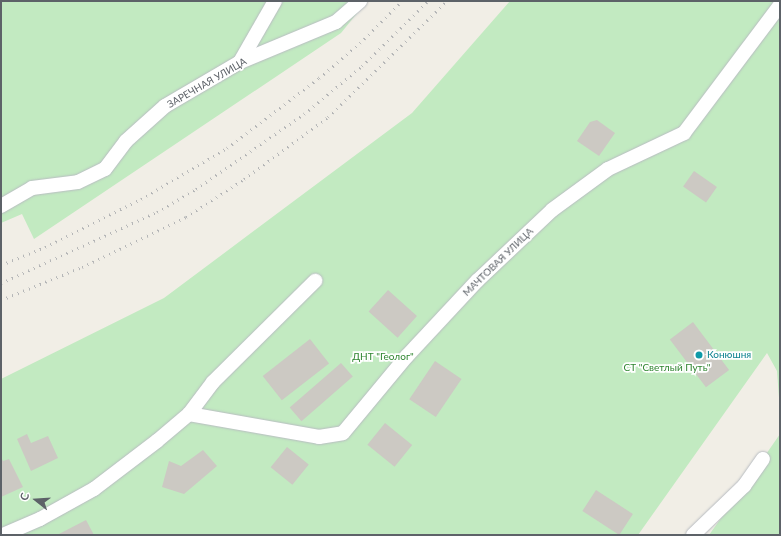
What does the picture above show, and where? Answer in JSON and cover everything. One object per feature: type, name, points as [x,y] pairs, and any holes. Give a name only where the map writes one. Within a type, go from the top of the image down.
[{"type":"street","points":[[240,62],[274,1]]},
{"type":"street","name":"ЗАРЕЧНАЯ УЛИЦА","points":[[1,206],[32,188],[78,182],[105,169],[126,141],[165,106],[240,62],[336,22],[360,1]]},
{"type":"street","name":"МАЧТОВАЯ УЛИЦА","points":[[189,414],[319,437],[343,433],[406,356],[472,286],[552,210],[608,169],[684,133],[780,5]]},
{"type":"street","points":[[3,535],[40,519],[94,489],[189,414],[213,382],[315,281]]},
{"type":"street","points":[[693,535],[744,486],[763,459]]},
{"type":"green space","points":[[1,1],[367,1],[341,33],[34,239],[22,214],[1,223]]},
{"type":"green space","name":"ДНТ \"Геолог\"","points":[[510,1],[780,1],[780,411],[777,371],[767,353],[638,535],[1,535],[1,379],[164,298],[412,113]]},
{"type":"green space","points":[[780,434],[780,535],[709,535],[744,486]]},
{"type":"building","points":[[597,120],[615,133],[599,156],[577,141],[590,122]]},
{"type":"building","points":[[694,171],[717,187],[706,203],[683,187]]},
{"type":"building","points":[[388,290],[417,316],[398,338],[369,312]]},
{"type":"building","name":"Конюшня","points":[[693,322],[729,370],[706,387],[670,339]]},
{"type":"building","points":[[310,339],[329,363],[282,400],[263,376]]},
{"type":"building","points":[[435,361],[462,379],[436,417],[409,399]]},
{"type":"building","points":[[341,363],[353,377],[301,421],[290,408]]},
{"type":"building","points":[[385,423],[412,445],[395,467],[367,445]]},
{"type":"building","points":[[27,434],[31,443],[48,436],[58,458],[31,471],[17,439]]},
{"type":"building","points":[[287,447],[309,465],[292,485],[271,467]]},
{"type":"building","points":[[203,450],[217,466],[184,494],[162,487],[169,461],[181,466]]},
{"type":"building","points":[[1,457],[3,461],[9,459],[23,487],[1,497]]},
{"type":"building","points":[[596,490],[633,514],[619,535],[582,511]]},
{"type":"building","points":[[86,520],[94,535],[57,535]]},
{"type":"railway","points":[[1,265],[45,247],[141,199],[227,148],[319,78],[360,43],[402,1]]},
{"type":"railway","points":[[1,283],[157,212],[196,189],[304,114],[362,66],[428,1]]},
{"type":"railway","points":[[1,300],[82,267],[186,217],[244,179],[328,117],[447,1]]},
{"type":"place","name":"Конюшня","points":[[699,355]]},
{"type":"park label","name":"СТ \"Светлый Путь\"","points":[[667,368]]}]
